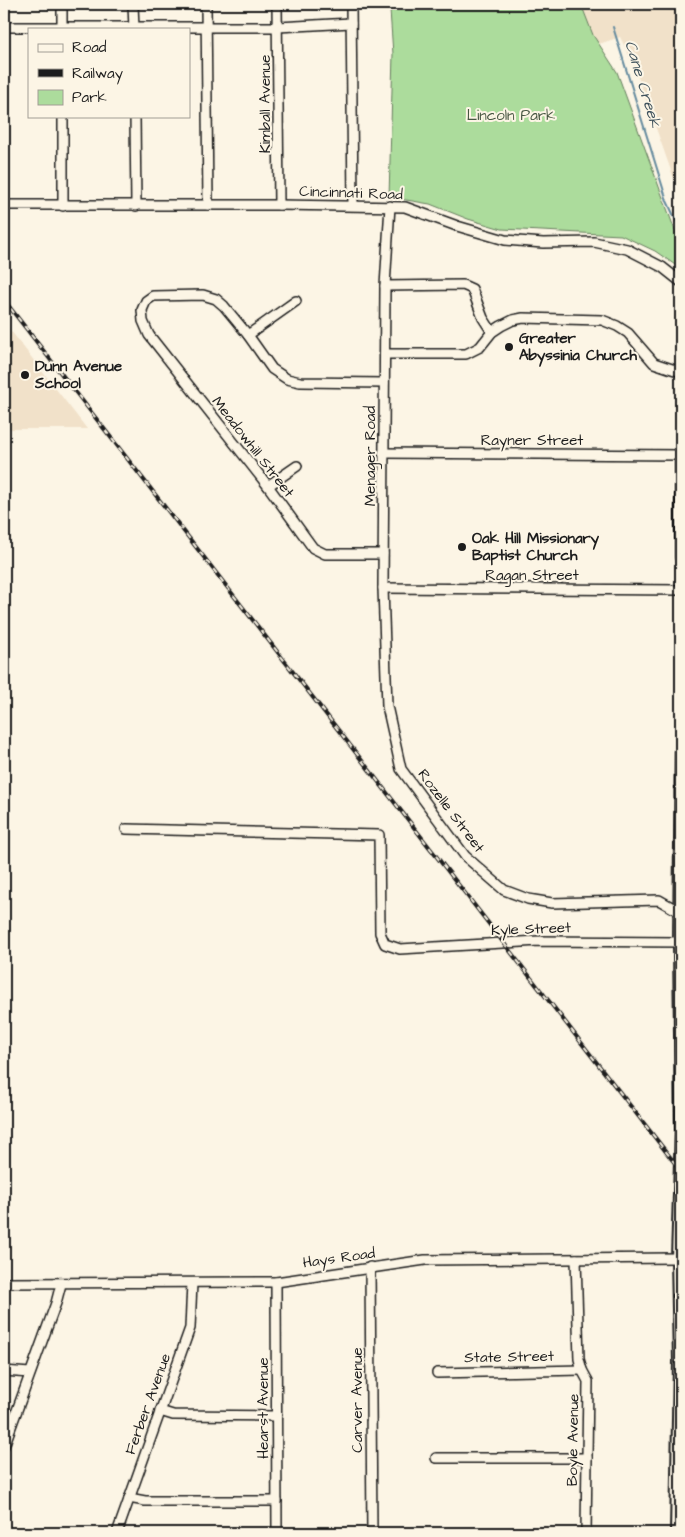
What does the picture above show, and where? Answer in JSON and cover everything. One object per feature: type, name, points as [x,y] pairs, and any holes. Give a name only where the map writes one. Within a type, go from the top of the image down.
[{"type":"main road","points":[[681,454],[681,557]]},
{"type":"main road","points":[[676,1533],[680,1361],[678,1258],[681,1129],[679,942],[681,742]]},
{"type":"street","points":[[62,4],[62,28]]},
{"type":"street","points":[[133,4],[134,28]]},
{"type":"street","points":[[206,4],[208,205]]},
{"type":"street","name":"Kimball Avenue","points":[[277,4],[279,205]]},
{"type":"street","points":[[351,4],[353,205]]},
{"type":"street","points":[[4,27],[278,27],[351,23]]},
{"type":"street","points":[[62,118],[63,206]]},
{"type":"street","points":[[135,118],[136,206]]},
{"type":"street","name":"Cincinnati Road","points":[[4,206],[353,205],[405,207],[466,229],[505,240],[542,243],[594,242],[627,249],[662,267],[681,282]]},
{"type":"street","name":"Menager Road","points":[[387,706],[383,588],[384,383],[385,286],[390,206]]},
{"type":"street","points":[[385,286],[463,286],[472,289],[483,318],[492,332]]},
{"type":"street","name":"Meadowhill Street","points":[[248,335],[224,306],[216,299],[203,295],[153,296],[146,301],[142,310],[143,321],[149,336],[268,486],[313,548],[325,554],[383,554]]},
{"type":"street","points":[[296,301],[248,335],[272,369],[286,379],[300,382],[384,383]]},
{"type":"street","points":[[385,354],[466,354],[480,347],[492,332],[513,320],[523,318],[602,320],[628,333],[654,363],[681,372]]},
{"type":"street","name":"Rayner Street","points":[[384,453],[681,454]]},
{"type":"street","points":[[268,486],[297,466]]},
{"type":"street","name":"Ragan Street","points":[[383,588],[681,590]]},
{"type":"street","name":"Rozelle Street","points":[[387,706],[401,769],[465,856],[504,890],[528,899],[552,903],[659,900],[680,912]]},
{"type":"street","name":"Kyle Street","points":[[126,829],[379,835],[380,933],[385,944],[400,949],[540,942],[679,942]]},
{"type":"street","name":"Hays Road","points":[[4,1284],[276,1282],[426,1260],[678,1258]]},
{"type":"street","name":"Boyle Avenue","points":[[576,1259],[579,1359],[588,1381],[586,1533]]},
{"type":"street","name":"Carver Avenue","points":[[370,1267],[372,1533]]},
{"type":"street","name":"Hearst Avenue","points":[[276,1282],[277,1533]]},
{"type":"street","name":"Ferber Avenue","points":[[117,1533],[190,1328],[192,1283]]},
{"type":"street","points":[[4,1446],[56,1303],[61,1284]]},
{"type":"street","name":"State Street","points":[[437,1373],[582,1370]]},
{"type":"street","points":[[4,1371],[30,1373]]},
{"type":"street","points":[[160,1411],[173,1415],[277,1416]]},
{"type":"street","points":[[436,1458],[587,1458]]},
{"type":"street","points":[[129,1498],[145,1501],[277,1501]]},
{"type":"shaded area","points":[[581,4],[681,4],[681,199],[633,63],[620,37],[599,44],[593,35]]},
{"type":"shaded area","name":"Dunn Avenue School","points":[[4,322],[87,429],[4,429]]},
{"type":"green space","name":"Lincoln Park","points":[[391,4],[581,4],[593,35],[617,72],[681,247],[681,269],[655,251],[621,235],[502,229],[468,219],[430,204],[389,197],[393,54]]},
{"type":"waterway","name":"Cane Creek","points":[[613,27],[667,201],[681,231]]},
{"type":"railway","points":[[4,300],[681,1171]]},
{"type":"place","name":"Greater Abyssinia Church","points":[[509,347]]},
{"type":"place","name":"Dunn Avenue School","points":[[25,375]]},
{"type":"place","name":"Oak Hill Missionary Baptist Church","points":[[462,547]]}]
